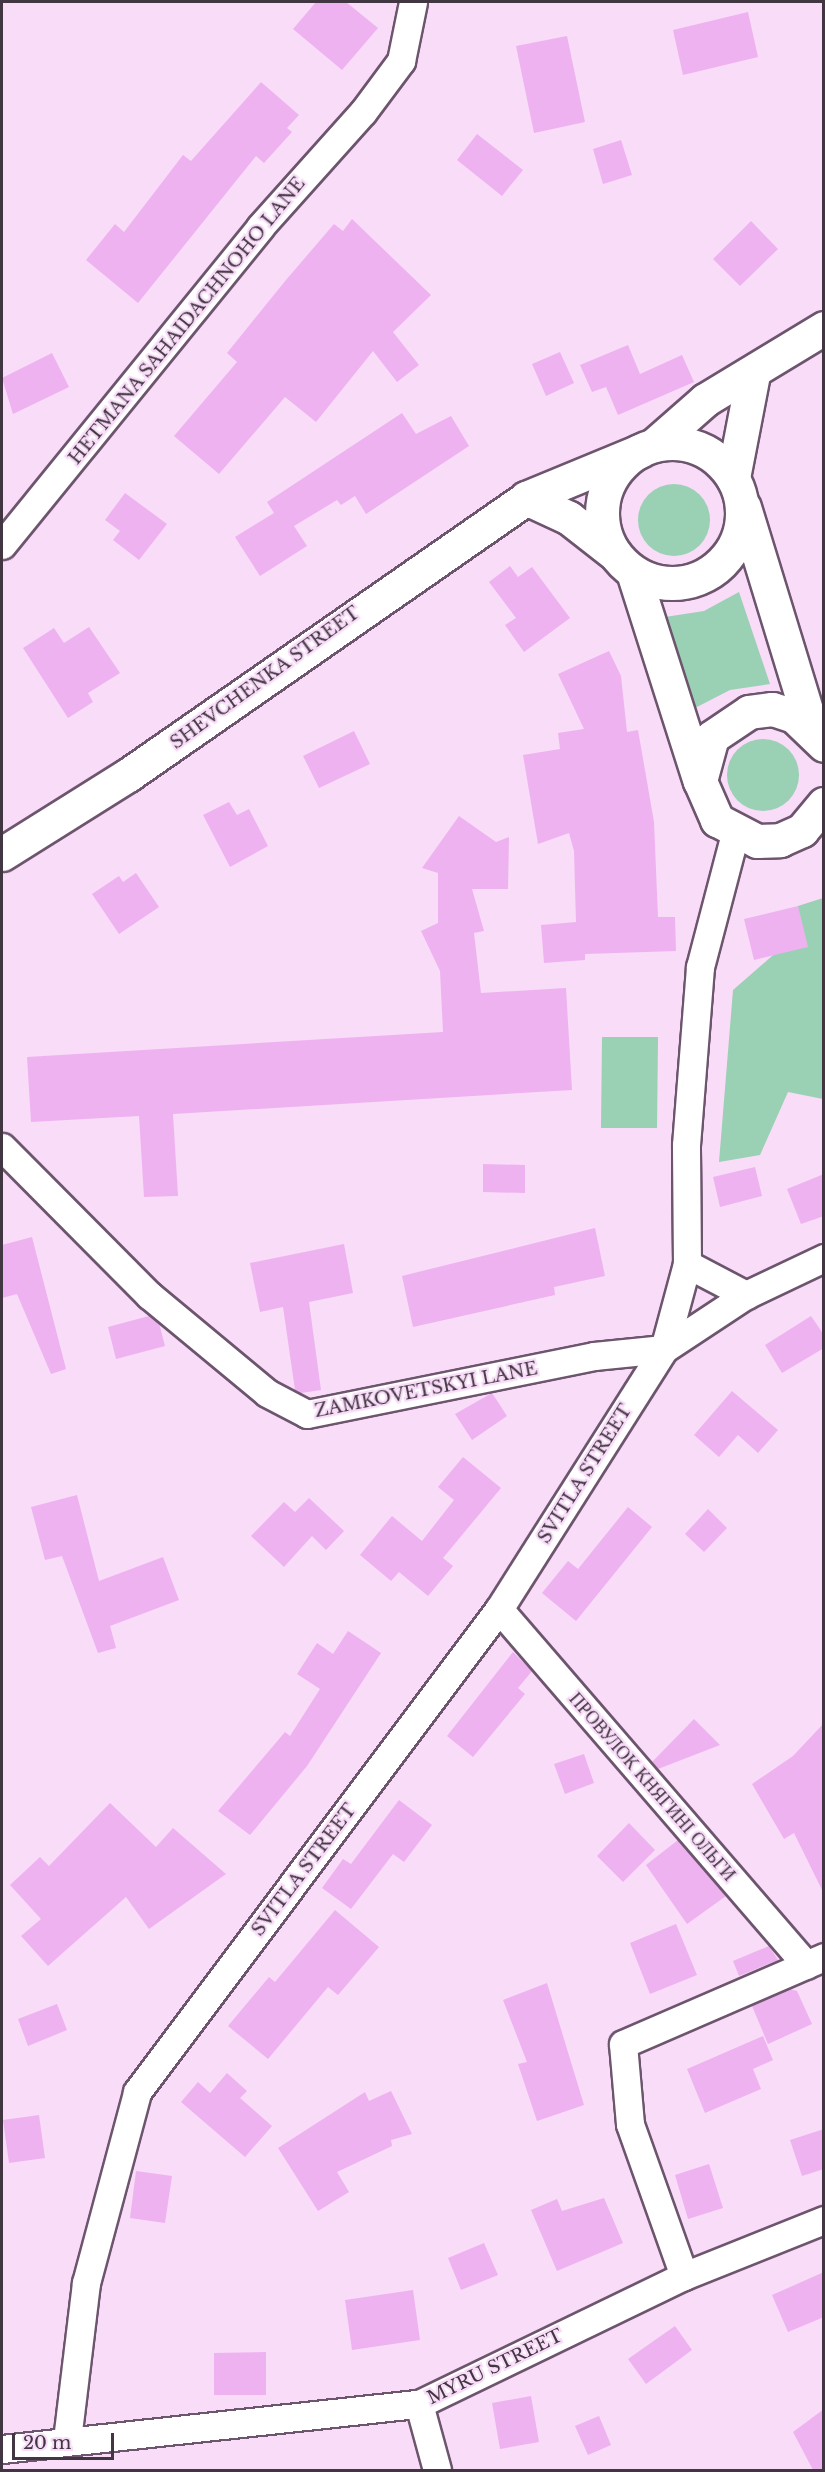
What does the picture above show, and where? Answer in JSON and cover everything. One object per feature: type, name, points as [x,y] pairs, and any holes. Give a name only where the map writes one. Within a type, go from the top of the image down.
[{"type":"main road","name":"SHEVCHENKA STREET","points":[[2,854],[128,775],[526,498],[647,448],[705,400],[753,374],[824,328]]},
{"type":"main road","points":[[526,498],[569,518],[625,564],[681,583],[705,576],[724,561],[737,540],[742,516],[736,484],[753,374]]},
{"type":"main road","points":[[818,737],[736,484],[699,448],[647,448],[617,470],[604,497],[603,527],[625,564],[711,811],[735,834],[757,841],[780,840],[824,829]]},
{"type":"main road","points":[[700,781],[702,758],[728,721],[772,709],[818,737]]},
{"type":"main road","points":[[780,840],[802,830],[824,804]]},
{"type":"street","name":"HETMANA SAHAIDACHNOHO LANE","points":[[2,545],[260,227],[363,112],[401,61],[413,2]]},
{"type":"street","name":"SVITLA STREET","points":[[67,2440],[86,2283],[137,2092],[499,1609],[664,1349],[687,1264],[686,1145],[700,967],[735,834]]},
{"type":"street","name":"ZAMKOVETSKYI LANE","points":[[2,1147],[149,1294],[267,1393],[307,1413],[594,1356],[664,1349]]},
{"type":"street","name":"SVITLA STREET","points":[[664,1349],[746,1295],[824,1258]]},
{"type":"street","points":[[687,1264],[746,1295]]},
{"type":"street","name":"ПРОВУЛОК КНЯГИНІ ОЛЬГИ","points":[[499,1609],[815,1961],[623,2044],[630,2124],[684,2276]]},
{"type":"street","name":"MYRU STREET","points":[[2,2449],[67,2440],[418,2404],[684,2276],[824,2220]]},
{"type":"street","points":[[418,2404],[437,2470]]},
{"type":"green space","points":[[674,484],[694,490],[704,500],[710,520],[704,540],[694,550],[674,556],[654,550],[644,540],[638,520],[644,500],[654,490]]},
{"type":"green space","points":[[739,592],[770,684],[730,690],[695,708],[665,617],[704,611]]},
{"type":"green space","points":[[770,739],[789,749],[797,761],[799,775],[797,789],[789,801],[777,809],[756,811],[737,801],[729,789],[727,768],[737,749],[749,741]]},
{"type":"green space","points":[[823,898],[823,1099],[788,1092],[760,1155],[719,1162],[733,990],[787,943],[798,906]]},
{"type":"green space","points":[[602,1037],[658,1037],[657,1128],[601,1128]]},
{"type":"building","points":[[316,2],[346,2],[378,28],[342,70],[293,29]]},
{"type":"building","points":[[748,12],[758,57],[683,75],[673,30]]},
{"type":"building","points":[[567,36],[585,122],[534,133],[516,46]]},
{"type":"building","points":[[261,82],[299,115],[287,128],[292,132],[264,163],[256,156],[138,303],[86,260],[115,224],[124,232],[183,155],[191,161]]},
{"type":"building","points":[[477,134],[523,170],[502,196],[457,160]]},
{"type":"building","points":[[621,140],[632,175],[603,184],[593,149]]},
{"type":"building","points":[[352,219],[431,295],[393,332],[419,365],[397,382],[373,351],[316,422],[285,397],[219,474],[174,436],[237,362],[227,353],[286,280],[334,224],[343,231]]},
{"type":"building","points":[[751,221],[778,249],[740,286],[713,259]]},
{"type":"building","points":[[628,345],[640,374],[682,355],[694,382],[618,415],[606,387],[592,392],[580,365]]},
{"type":"building","points":[[560,352],[574,383],[546,396],[532,364]]},
{"type":"building","points":[[52,353],[69,387],[13,414],[2,378]]},
{"type":"building","points":[[402,413],[416,434],[451,416],[469,446],[366,514],[355,496],[341,505],[337,500],[294,526],[307,546],[260,576],[235,537],[274,513],[267,502]]},
{"type":"building","points":[[125,493],[167,524],[139,560],[113,540],[120,531],[105,520]]},
{"type":"building","points":[[510,566],[518,577],[532,567],[570,618],[524,652],[505,625],[516,618],[489,582]]},
{"type":"building","points":[[89,627],[120,673],[88,693],[93,702],[68,718],[23,648],[54,628],[64,643]]},
{"type":"building","points":[[609,651],[621,676],[627,732],[638,730],[654,822],[658,917],[675,917],[676,951],[585,954],[585,960],[544,963],[541,925],[576,922],[574,851],[569,833],[538,844],[523,755],[560,749],[558,733],[584,729],[558,674]]},
{"type":"building","points":[[354,731],[370,764],[319,788],[303,756]]},
{"type":"building","points":[[229,802],[237,815],[249,809],[268,846],[230,867],[203,815]]},
{"type":"building","points":[[459,816],[496,842],[509,837],[508,889],[472,889],[484,931],[474,933],[481,993],[566,988],[572,1090],[173,1114],[178,1196],[144,1197],[139,1116],[31,1122],[27,1057],[443,1032],[440,971],[421,931],[438,923],[438,873],[422,868]]},
{"type":"building","points":[[136,873],[159,907],[119,934],[92,894],[119,876],[123,882]]},
{"type":"building","points":[[798,906],[808,947],[754,960],[744,919]]},
{"type":"building","points":[[483,1164],[525,1165],[525,1193],[483,1192]]},
{"type":"building","points":[[755,1167],[762,1196],[720,1207],[713,1177]]},
{"type":"building","points":[[824,1174],[824,1216],[801,1224],[787,1189]]},
{"type":"building","points":[[595,1228],[605,1276],[554,1287],[555,1295],[413,1327],[402,1276]]},
{"type":"building","points":[[32,1237],[66,1369],[51,1374],[17,1294],[2,1298],[2,1245]]},
{"type":"building","points":[[344,1244],[353,1293],[309,1302],[321,1390],[301,1393],[295,1390],[283,1307],[260,1312],[250,1263]]},
{"type":"building","points":[[149,1316],[159,1323],[165,1346],[116,1359],[108,1327]]},
{"type":"building","points":[[811,1316],[824,1335],[824,1348],[782,1373],[765,1345]]},
{"type":"building","points":[[732,1391],[778,1430],[758,1453],[738,1435],[719,1457],[694,1435]]},
{"type":"building","points":[[492,1393],[507,1416],[472,1440],[455,1414]]},
{"type":"building","points":[[463,1457],[501,1488],[443,1558],[453,1566],[428,1596],[399,1572],[391,1581],[360,1555],[392,1516],[422,1541],[454,1500],[438,1487]]},
{"type":"building","points":[[77,1495],[99,1581],[163,1557],[179,1600],[110,1626],[116,1648],[98,1653],[62,1556],[45,1560],[31,1507]]},
{"type":"building","points":[[309,1498],[344,1531],[326,1550],[312,1536],[284,1567],[251,1536],[284,1502],[295,1512]]},
{"type":"building","points":[[628,1507],[652,1527],[576,1621],[542,1593],[568,1561],[578,1569]]},
{"type":"building","points":[[708,1509],[727,1528],[704,1552],[685,1534]]},
{"type":"building","points":[[348,1631],[381,1653],[307,1766],[250,1835],[218,1811],[285,1732],[290,1736],[320,1689],[297,1674],[317,1643],[333,1654]]},
{"type":"building","points":[[513,1652],[532,1671],[518,1688],[525,1694],[473,1757],[447,1736]]},
{"type":"building","points":[[694,1719],[720,1745],[658,1769],[652,1762]]},
{"type":"building","points":[[824,1723],[824,1894],[794,1833],[784,1839],[752,1784],[793,1756]]},
{"type":"building","points":[[584,1754],[594,1783],[565,1794],[554,1764]]},
{"type":"building","points":[[399,1800],[432,1825],[404,1862],[393,1854],[351,1909],[322,1888],[343,1859],[351,1864]]},
{"type":"building","points":[[110,1803],[156,1847],[173,1828],[226,1874],[149,1929],[126,1897],[48,1966],[21,1936],[41,1919],[10,1885],[40,1857],[49,1866]]},
{"type":"building","points":[[629,1823],[655,1850],[623,1882],[597,1856]]},
{"type":"building","points":[[678,1840],[726,1896],[687,1924],[646,1865]]},
{"type":"building","points":[[335,1910],[379,1947],[338,1995],[328,1987],[268,2059],[228,2026],[269,1977],[275,1982]]},
{"type":"building","points":[[676,1924],[697,1975],[650,1994],[630,1943]]},
{"type":"building","points":[[769,1946],[778,1960],[739,1976],[733,1961]]},
{"type":"building","points":[[547,1983],[584,2105],[537,2121],[518,2064],[527,2062],[503,2000]]},
{"type":"building","points":[[790,1989],[797,1991],[812,2024],[768,2044],[752,2006]]},
{"type":"building","points":[[57,2004],[67,2030],[28,2046],[18,2019]]},
{"type":"building","points":[[763,2036],[773,2060],[753,2069],[761,2089],[705,2113],[687,2069]]},
{"type":"building","points":[[227,2073],[247,2091],[240,2098],[272,2126],[245,2157],[181,2102],[198,2082],[210,2093]]},
{"type":"building","points":[[391,2091],[412,2134],[391,2140],[392,2146],[337,2172],[349,2192],[318,2211],[278,2148],[365,2092],[369,2101]]},
{"type":"building","points":[[39,2115],[45,2158],[9,2163],[3,2120]]},
{"type":"building","points":[[824,2129],[824,2169],[802,2176],[790,2140]]},
{"type":"building","points":[[709,2164],[723,2208],[688,2219],[675,2175]]},
{"type":"building","points":[[136,2171],[172,2176],[165,2223],[130,2218]]},
{"type":"building","points":[[604,2198],[623,2243],[557,2271],[531,2210],[557,2199],[562,2211]]},
{"type":"building","points":[[484,2243],[498,2275],[461,2290],[448,2258]]},
{"type":"building","points":[[824,2272],[824,2317],[788,2332],[772,2295]]},
{"type":"building","points":[[413,2290],[420,2340],[352,2350],[345,2300]]},
{"type":"building","points":[[675,2326],[692,2350],[646,2384],[628,2359]]},
{"type":"building","points":[[266,2352],[266,2395],[214,2395],[214,2353]]},
{"type":"building","points":[[531,2396],[539,2442],[500,2449],[492,2403]]},
{"type":"building","points":[[824,2409],[824,2470],[813,2470],[793,2432]]},
{"type":"building","points":[[599,2416],[611,2445],[588,2455],[575,2426]]}]
